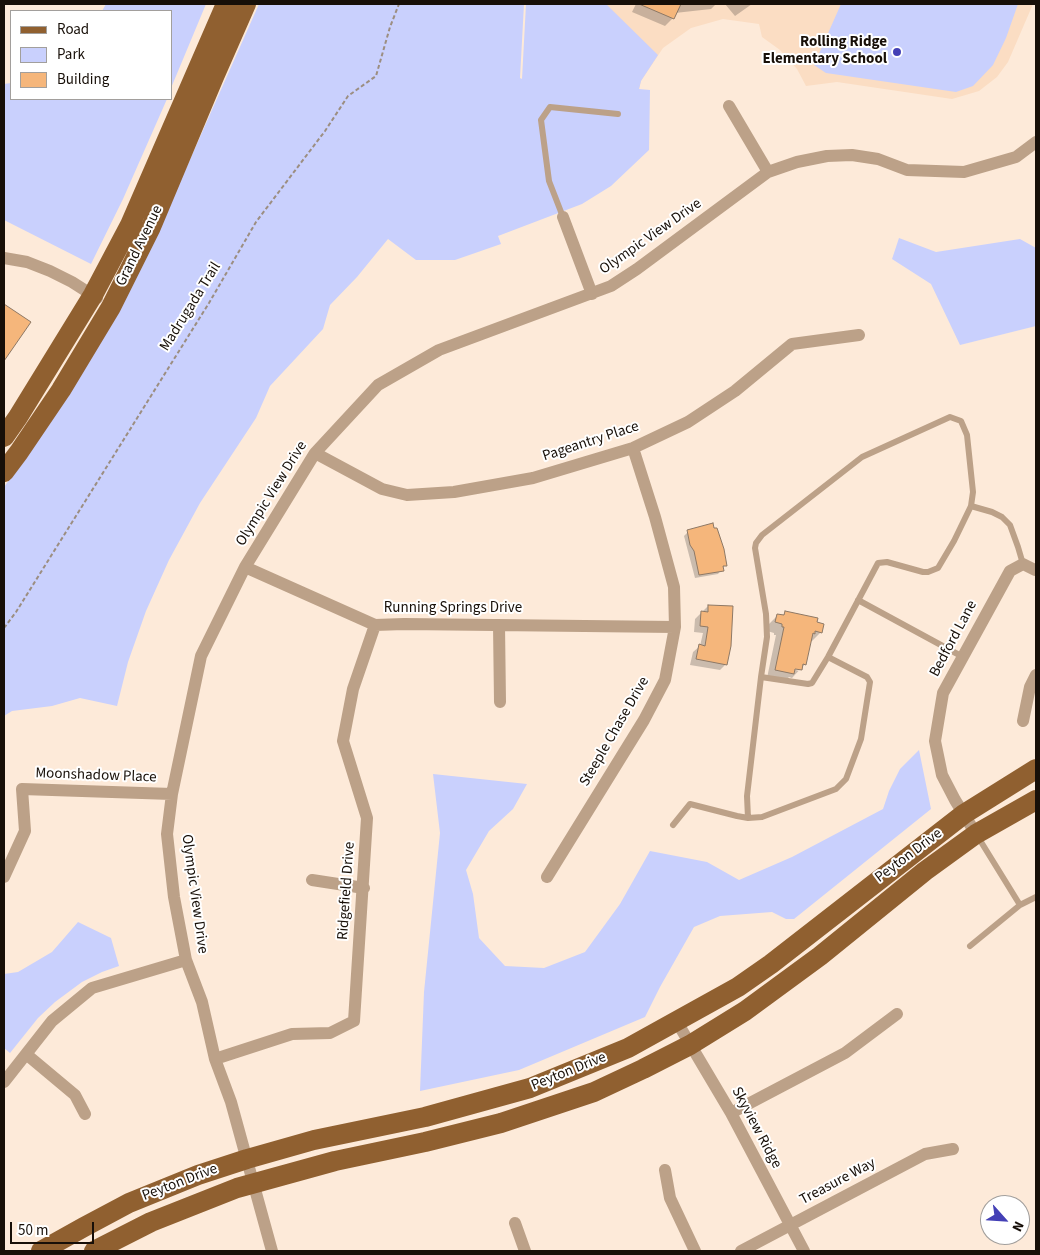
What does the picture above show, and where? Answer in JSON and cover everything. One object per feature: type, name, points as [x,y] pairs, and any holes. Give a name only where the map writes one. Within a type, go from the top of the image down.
[{"type":"main road","name":"Grand Avenue","points":[[4,437],[93,295],[130,225],[226,4]]},
{"type":"main road","name":"Grand Avenue","points":[[4,472],[61,390],[111,307],[151,227],[246,4]]},
{"type":"main road","name":"Peyton Drive","points":[[41,1251],[129,1204],[198,1175],[314,1140],[425,1117],[530,1088],[628,1048],[738,987],[771,964],[964,814],[1036,769]]},
{"type":"main road","name":"Peyton Drive","points":[[94,1251],[168,1215],[254,1183],[335,1161],[425,1142],[501,1123],[594,1092],[690,1045],[744,1012],[820,956],[925,871],[976,834],[1036,800]]},
{"type":"street","points":[[729,106],[768,172]]},
{"type":"street","name":"Olympic View Drive","points":[[272,1251],[231,1102],[216,1058],[202,1002],[186,960],[174,897],[167,834],[172,794],[201,656],[245,567],[315,453],[378,385],[439,350],[610,286],[637,269],[768,172],[819,157],[852,155],[878,159],[908,170],[964,172],[1016,157],[1036,142]]},
{"type":"street","points":[[563,218],[592,294]]},
{"type":"street","points":[[4,258],[38,266],[72,282],[111,307]]},
{"type":"street","name":"Pageantry Place","points":[[315,453],[382,489],[407,495],[454,492],[533,478],[633,448],[688,422],[734,391],[792,344],[859,335]]},
{"type":"street","name":"Steeple Chase Drive","points":[[547,877],[644,720],[665,680],[674,627],[674,587],[655,517],[633,448]]},
{"type":"street","points":[[1022,564],[1036,570]]},
{"type":"street","name":"Bedford Lane","points":[[976,834],[942,775],[935,741],[943,693],[1003,582],[1010,571],[1022,564]]},
{"type":"street","name":"Running Springs Drive","points":[[245,567],[375,625],[674,627]]},
{"type":"street","name":"Ridgefield Drive","points":[[216,1058],[292,1034],[330,1033],[354,1021],[367,818],[343,741],[353,689],[375,625]]},
{"type":"street","points":[[499,625],[500,702]]},
{"type":"street","points":[[1023,721],[1030,687],[1036,675]]},
{"type":"street","name":"Moonshadow Place","points":[[4,877],[24,830],[22,790],[172,794]]},
{"type":"street","points":[[312,880],[364,888]]},
{"type":"street","points":[[4,1082],[52,1021],[92,988],[186,960]]},
{"type":"street","points":[[731,1113],[845,1053],[897,1014]]},
{"type":"street","name":"Skyview Ridge","points":[[677,1022],[731,1113],[789,1226],[804,1251]]},
{"type":"street","points":[[26,1054],[76,1095],[85,1114]]},
{"type":"street","name":"Treasure Way","points":[[741,1251],[925,1154],[953,1149]]},
{"type":"street","points":[[665,1170],[670,1198],[695,1251]]},
{"type":"street","points":[[515,1223],[525,1251]]},
{"type":"lane","points":[[563,218],[549,181],[541,120],[550,107],[618,114]]},
{"type":"lane","points":[[748,818],[747,796],[760,677],[767,636],[766,614],[755,548],[756,544],[762,535],[862,457],[950,417],[961,421],[968,434],[973,492],[971,506],[938,568],[922,572],[882,561],[878,563],[812,683],[760,677]]},
{"type":"lane","points":[[971,506],[992,512],[1002,517],[1010,525],[1022,564]]},
{"type":"lane","points":[[858,600],[963,657]]},
{"type":"lane","points":[[673,825],[690,804],[748,818],[762,817],[836,789],[846,778],[862,739],[870,682],[867,677],[828,657]]},
{"type":"lane","points":[[976,834],[1020,905]]},
{"type":"lane","points":[[970,946],[1020,905],[1036,897]]},
{"type":"path","name":"Madrugada Trail","points":[[4,628],[16,612],[209,303],[256,222],[348,96],[376,76],[390,26],[399,4]]},
{"type":"shaded area","name":"Rolling Ridge Elementary School","points":[[527,4],[1033,4],[1008,62],[997,77],[979,91],[952,99],[837,82],[806,86],[797,69],[780,50],[762,37],[759,24],[723,19],[691,28],[663,48],[641,81],[639,89]]},
{"type":"green space","points":[[106,4],[206,4],[172,86],[172,10],[103,10]]},
{"type":"green space","points":[[259,4],[524,4],[520,78],[522,79],[526,4],[606,4],[658,55],[641,81],[639,89],[650,90],[649,150],[611,186],[582,204],[498,236],[501,244],[455,260],[416,260],[388,239],[357,277],[330,305],[323,329],[270,386],[256,418],[200,503],[169,560],[146,611],[128,662],[117,706],[80,698],[52,706],[12,711],[4,716],[4,487],[25,458],[152,245]]},
{"type":"green space","points":[[841,4],[1018,4],[1006,38],[993,65],[973,86],[956,92],[826,73],[814,65]]},
{"type":"green space","points":[[10,83],[10,100],[167,100],[123,199],[91,264],[4,220],[4,84]]},
{"type":"green space","points":[[899,238],[936,252],[1020,239],[1036,248],[1036,326],[960,345],[931,284],[892,259]]},
{"type":"green space","points":[[919,750],[931,809],[794,919],[786,919],[772,912],[720,916],[694,927],[645,1017],[519,1070],[420,1091],[424,992],[440,833],[433,774],[527,784],[513,809],[489,831],[466,870],[473,894],[479,938],[505,966],[544,968],[585,952],[620,904],[650,851],[707,862],[739,880],[792,857],[883,809],[889,791],[900,769]]},
{"type":"green space","points":[[78,922],[111,938],[119,966],[82,982],[55,1002],[38,1018],[10,1053],[4,1048],[4,974],[18,972],[52,952]]},
{"type":"building","points":[[639,4],[681,4],[674,19]]},
{"type":"building","points":[[4,304],[31,322],[4,361]]},
{"type":"building","points":[[713,523],[714,528],[717,528],[724,549],[727,566],[723,566],[724,571],[699,575],[687,530]]},
{"type":"building","points":[[708,605],[733,606],[731,646],[727,665],[696,659],[699,644],[705,646],[708,627],[700,626],[701,611],[708,612]]},
{"type":"building","points":[[785,611],[818,618],[817,622],[824,624],[822,633],[815,631],[815,634],[813,633],[806,665],[803,664],[802,670],[795,669],[794,674],[775,670],[784,627],[782,627],[782,624],[775,622],[777,614],[784,615]]},
{"type":"place","name":"Rolling Ridge Elementary School","points":[[897,52]]}]
